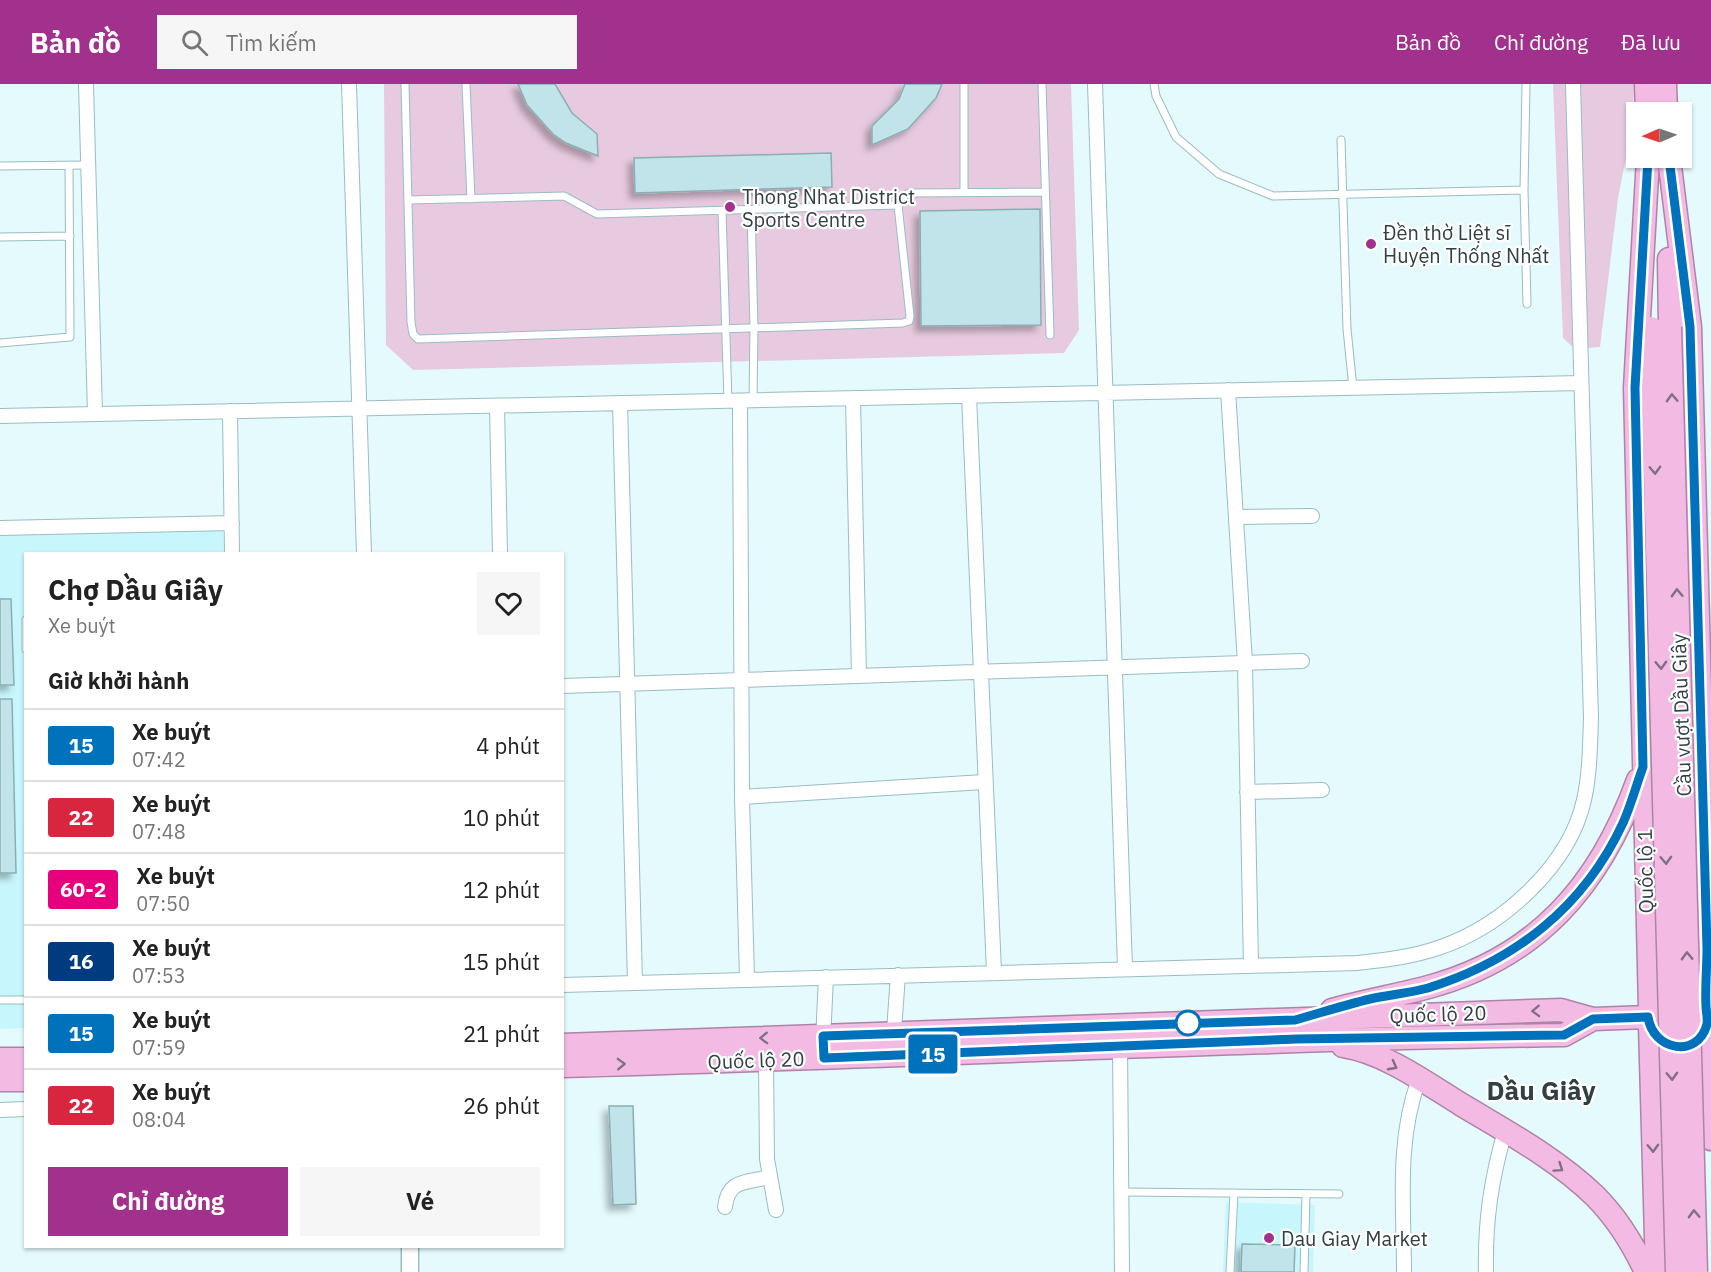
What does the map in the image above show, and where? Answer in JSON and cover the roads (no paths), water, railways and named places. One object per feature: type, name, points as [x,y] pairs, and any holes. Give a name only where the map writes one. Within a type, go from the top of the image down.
[{"type":"highway","points":[[1646,84],[1647,102]]},
{"type":"highway","points":[[1665,84],[1666,102]]},
{"type":"highway","name":"Quốc lộ 1","points":[[1648,168],[1635,342],[1635,388],[1657,1272]]},
{"type":"highway","name":"Cầu vượt Dầu Giây","points":[[1668,168],[1661,327],[1677,1272]]},
{"type":"highway","points":[[1669,168],[1690,327],[1707,853],[1709,948],[1706,1016],[1711,1139]]},
{"type":"highway","name":"Cầu vượt Dầu Giây","points":[[1648,183],[1661,327],[1696,1272]]},
{"type":"highway","points":[[1296,1029],[1370,999],[1426,988],[1502,958],[1533,938],[1570,902],[1599,865],[1623,823],[1643,767]]},
{"type":"highway","points":[[1681,987],[1696,994],[1706,1016],[1698,1039],[1683,1047],[1666,1045],[1653,1034],[1649,1017],[1658,995],[1681,987]]},
{"type":"highway","name":"Quốc lộ 20","points":[[564,1045],[823,1036],[894,1031],[1296,1029],[1564,1035],[1593,1019],[1649,1017]]},
{"type":"highway","points":[[1296,1029],[1362,1049],[1419,1079],[1564,1170],[1594,1195],[1615,1218],[1634,1247],[1646,1272]]},
{"type":"highway","name":"Quốc lộ 20","points":[[564,1066],[1120,1047],[1296,1029]]},
{"type":"highway","points":[[0,1059],[24,1059]]},
{"type":"highway","points":[[0,1080],[24,1080]]},
{"type":"street","points":[[86,84],[95,414]]},
{"type":"street","points":[[349,84],[364,552]]},
{"type":"street","points":[[1095,84],[1125,968]]},
{"type":"street","points":[[564,985],[1382,960],[1437,949],[1462,939],[1488,925],[1535,884],[1558,856],[1573,830],[1584,801],[1591,718],[1573,84]]},
{"type":"street","points":[[0,416],[1580,383]]},
{"type":"street","points":[[1228,390],[1238,517],[1245,663],[1251,965]]},
{"type":"street","points":[[969,396],[994,972]]},
{"type":"street","points":[[853,398],[860,676]]},
{"type":"street","points":[[740,402],[742,797],[747,979]]},
{"type":"street","points":[[620,403],[635,982]]},
{"type":"street","points":[[497,406],[500,552]]},
{"type":"street","points":[[230,411],[232,552]]},
{"type":"street","points":[[1238,517],[1312,516]]},
{"type":"street","points":[[0,528],[232,523]]},
{"type":"street","points":[[564,686],[1302,661]]},
{"type":"street","points":[[742,797],[984,782]]},
{"type":"street","points":[[1247,792],[1322,790]]},
{"type":"street","points":[[894,1031],[898,975]]},
{"type":"street","points":[[824,1058],[826,977]]},
{"type":"street","points":[[1120,1047],[1122,1272]]},
{"type":"street","points":[[766,1060],[767,1159],[776,1210]]},
{"type":"street","points":[[1404,1272],[1403,1153],[1406,1123],[1419,1079]]},
{"type":"street","points":[[0,1110],[24,1109]]},
{"type":"street","points":[[1486,1272],[1485,1225],[1492,1176],[1505,1131]]},
{"type":"street","points":[[725,1207],[727,1193],[733,1185],[769,1177]]},
{"type":"street","points":[[410,1248],[410,1272]]},
{"type":"lane","points":[[405,84],[411,322],[413,333],[418,339],[909,321],[898,205],[902,197],[909,193],[1045,192]]},
{"type":"lane","points":[[466,84],[471,199]]},
{"type":"lane","points":[[964,84],[964,192]]},
{"type":"lane","points":[[1041,84],[1050,335]]},
{"type":"lane","points":[[1154,84],[1156,96],[1176,137],[1219,174],[1273,196],[1344,197],[1524,190]]},
{"type":"lane","points":[[1526,84],[1524,190],[1527,304]]},
{"type":"lane","points":[[1341,140],[1347,329],[1353,388]]},
{"type":"lane","points":[[0,343],[70,338],[69,165]]},
{"type":"lane","points":[[0,166],[88,165]]},
{"type":"lane","points":[[408,200],[564,196],[597,214],[898,205]]},
{"type":"lane","points":[[740,402],[754,327],[751,210]]},
{"type":"lane","points":[[722,211],[726,329],[740,402]]},
{"type":"lane","points":[[0,237],[70,236]]},
{"type":"lane","points":[[0,1000],[24,1000]]},
{"type":"lane","points":[[1123,1192],[1339,1194]]},
{"type":"lane","points":[[1230,1272],[1234,1193]]},
{"type":"lane","points":[[1304,1272],[1306,1194]]},
{"type":"place","name":"Thong Nhat District Sports Centre","points":[[730,207]]},
{"type":"place","name":"Đền thờ Liệt sĩ Huyện Thống Nhất","points":[[1371,244]]},
{"type":"place","name":"Dau Giay Market","points":[[1269,1238]]},
{"type":"district","name":"Dầu Giây","points":[[1541,1090]]}]
